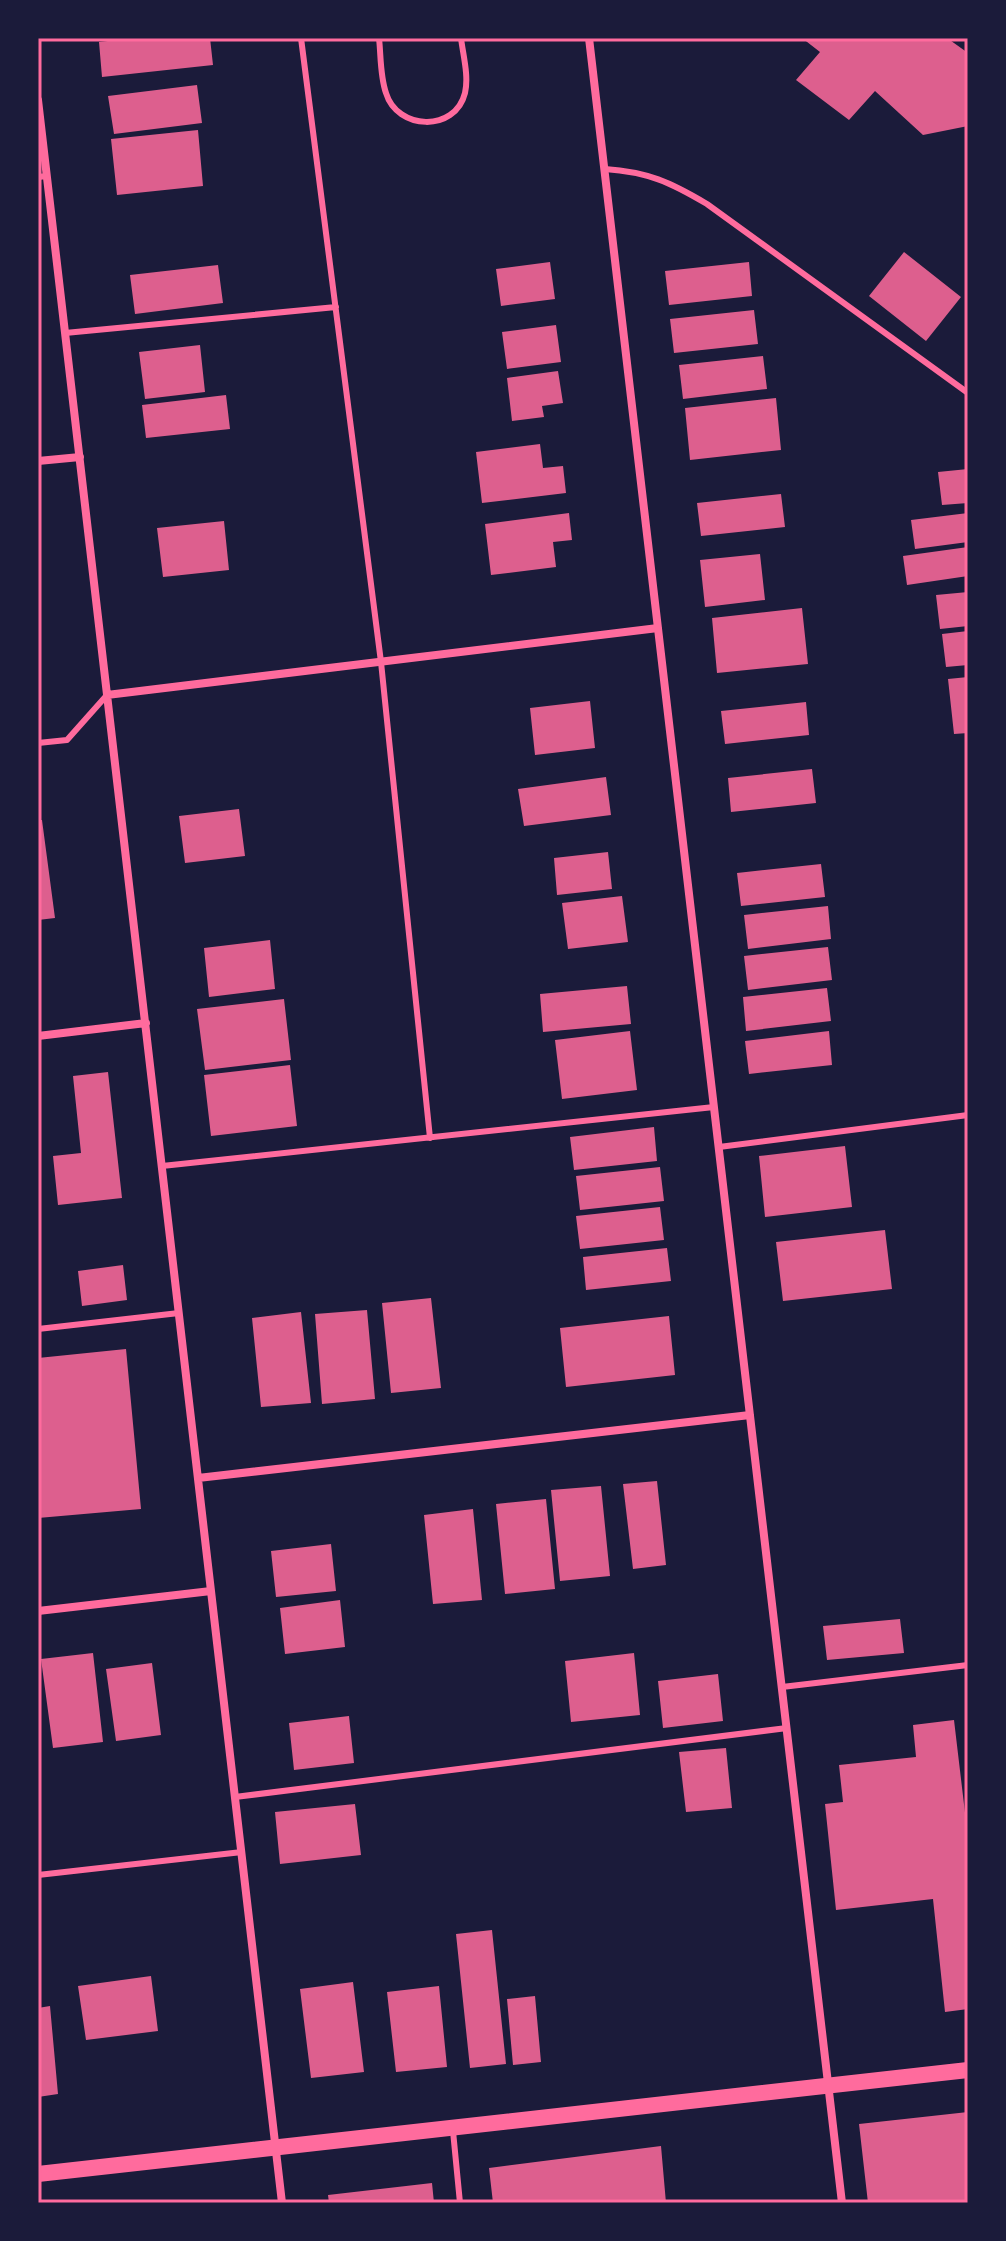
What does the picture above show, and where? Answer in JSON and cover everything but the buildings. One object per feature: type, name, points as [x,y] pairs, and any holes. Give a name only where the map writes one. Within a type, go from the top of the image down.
[{"type":"main road","points":[[38,2174],[968,2070]]},
{"type":"street","points":[[589,38],[842,2203]]},
{"type":"street","points":[[38,100],[42,177],[80,457],[282,2203]]},
{"type":"street","points":[[38,461],[80,457]]},
{"type":"street","points":[[107,695],[658,628]]},
{"type":"street","points":[[38,1036],[146,1023]]},
{"type":"street","points":[[198,1478],[750,1415]]},
{"type":"street","points":[[38,1611],[211,1591]]},
{"type":"lane","points":[[301,38],[381,662],[430,1138]]},
{"type":"lane","points":[[379,38],[386,95],[396,110],[412,120],[428,123],[445,119],[457,109],[464,95],[466,78],[461,38]]},
{"type":"lane","points":[[605,169],[633,171],[670,182],[707,204],[968,393]]},
{"type":"lane","points":[[65,333],[336,307]]},
{"type":"lane","points":[[38,743],[67,740],[107,695]]},
{"type":"lane","points":[[162,1166],[714,1107]]},
{"type":"lane","points":[[719,1147],[968,1115]]},
{"type":"lane","points":[[38,1329],[179,1313]]},
{"type":"lane","points":[[782,1687],[968,1665]]},
{"type":"lane","points":[[235,1797],[787,1728]]},
{"type":"lane","points":[[38,1875],[242,1852]]},
{"type":"lane","points":[[452,2128],[460,2203]]}]
